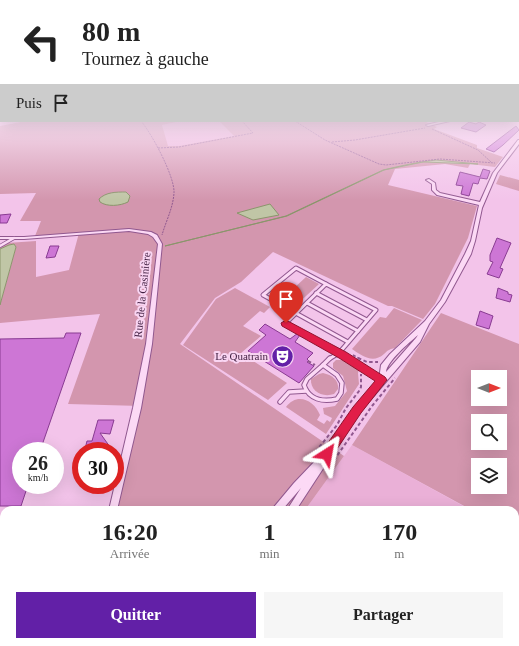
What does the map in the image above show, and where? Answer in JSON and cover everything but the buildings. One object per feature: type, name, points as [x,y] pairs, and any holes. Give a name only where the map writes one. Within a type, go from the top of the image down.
[{"type":"street","points":[[294,506],[357,410],[418,340],[427,322],[443,301],[468,254],[473,241],[482,204],[495,173],[519,141]]},
{"type":"street","points":[[428,180],[434,184],[434,190],[439,194],[482,204]]},
{"type":"street","name":"Rue de la Casinière","points":[[0,238],[129,230],[148,233],[155,236],[160,244],[149,344],[137,408],[114,506]]},
{"type":"street","points":[[281,506],[297,486],[327,454]]},
{"type":"lane","points":[[0,246],[14,238]]},
{"type":"lane","points":[[323,365],[339,376],[342,383],[342,392],[337,399],[326,402],[314,398],[306,391],[304,385],[307,379],[331,357],[339,353],[376,310],[296,268],[263,295],[348,342]]},
{"type":"lane","points":[[326,284],[286,323],[339,353],[382,380]]},
{"type":"lane","points":[[316,294],[367,320]]},
{"type":"lane","points":[[307,303],[358,331]]},
{"type":"lane","points":[[280,402],[289,392],[306,391]]},
{"type":"path","points":[[154,139],[172,177],[174,189],[160,244]]},
{"type":"path","points":[[158,148],[178,147],[220,139]]},
{"type":"path","points":[[325,139],[379,164],[386,165],[430,159],[476,163],[492,162],[501,165]]},
{"type":"path","points":[[330,142],[359,139]]},
{"type":"path","points":[[455,139],[478,150],[492,162]]},
{"type":"path","points":[[307,462],[337,425],[346,408],[359,392],[361,387],[360,376],[370,365],[370,362]]},
{"type":"shaded area","points":[[0,139],[166,139],[168,146],[179,146],[217,139],[461,139],[477,145],[477,148],[503,157],[495,167],[470,164],[468,168],[445,164],[395,169],[388,185],[477,206],[468,238],[435,304],[423,319],[392,306],[388,306],[273,252],[241,282],[215,298],[180,344],[344,456],[308,506],[118,506],[121,494],[124,494],[124,480],[141,406],[68,404],[100,314],[0,323],[0,305],[16,247],[14,244],[0,248],[7,243],[36,241],[36,277],[69,270],[79,233],[35,236],[41,221],[20,221],[36,193],[0,194]]},
{"type":"shaded area","points":[[165,139],[217,139],[179,146],[167,146]]},
{"type":"shaded area","points":[[436,160],[478,164],[423,162],[384,170],[287,216],[165,246],[286,216],[383,170],[416,163]]},
{"type":"shaded area","points":[[500,175],[519,180],[519,191],[496,184]]},
{"type":"shaded area","points":[[115,192],[126,192],[130,196],[128,202],[121,204],[106,205],[100,202],[99,199]]},
{"type":"shaded area","points":[[270,204],[279,215],[253,220],[237,213]]},
{"type":"shaded area","points":[[14,244],[16,247],[0,305],[0,249]]},
{"type":"shaded area","points":[[306,277],[319,284],[293,308],[280,301]]},
{"type":"shaded area","points":[[235,288],[270,307],[264,313],[260,311],[243,326],[261,336],[241,353],[287,383],[268,400],[183,345],[216,299]]},
{"type":"shaded area","points":[[394,308],[422,320],[395,348],[389,350],[380,357],[372,359],[368,358],[352,349],[380,317],[386,318]]},
{"type":"shaded area","points":[[441,313],[519,344],[519,506],[464,506],[352,445]]},
{"type":"shaded area","points":[[336,360],[342,360],[359,370],[359,384],[326,434],[286,407],[290,402],[295,400],[305,400],[314,405],[320,415],[317,420],[324,424],[327,420],[330,422],[332,418],[324,414],[323,408],[335,406],[347,391],[343,376],[333,368],[333,363]]},
{"type":"shaded area","points":[[323,373],[329,375],[336,381],[338,389],[334,394],[321,394],[312,387],[311,379]]},
{"type":"shaded area","points":[[352,445],[463,506],[308,506]]},
{"type":"place","name":"Le Quatrain","points":[[283,356]]},
{"type":"route","points":[[286,323],[382,380],[357,410],[327,454]]}]
